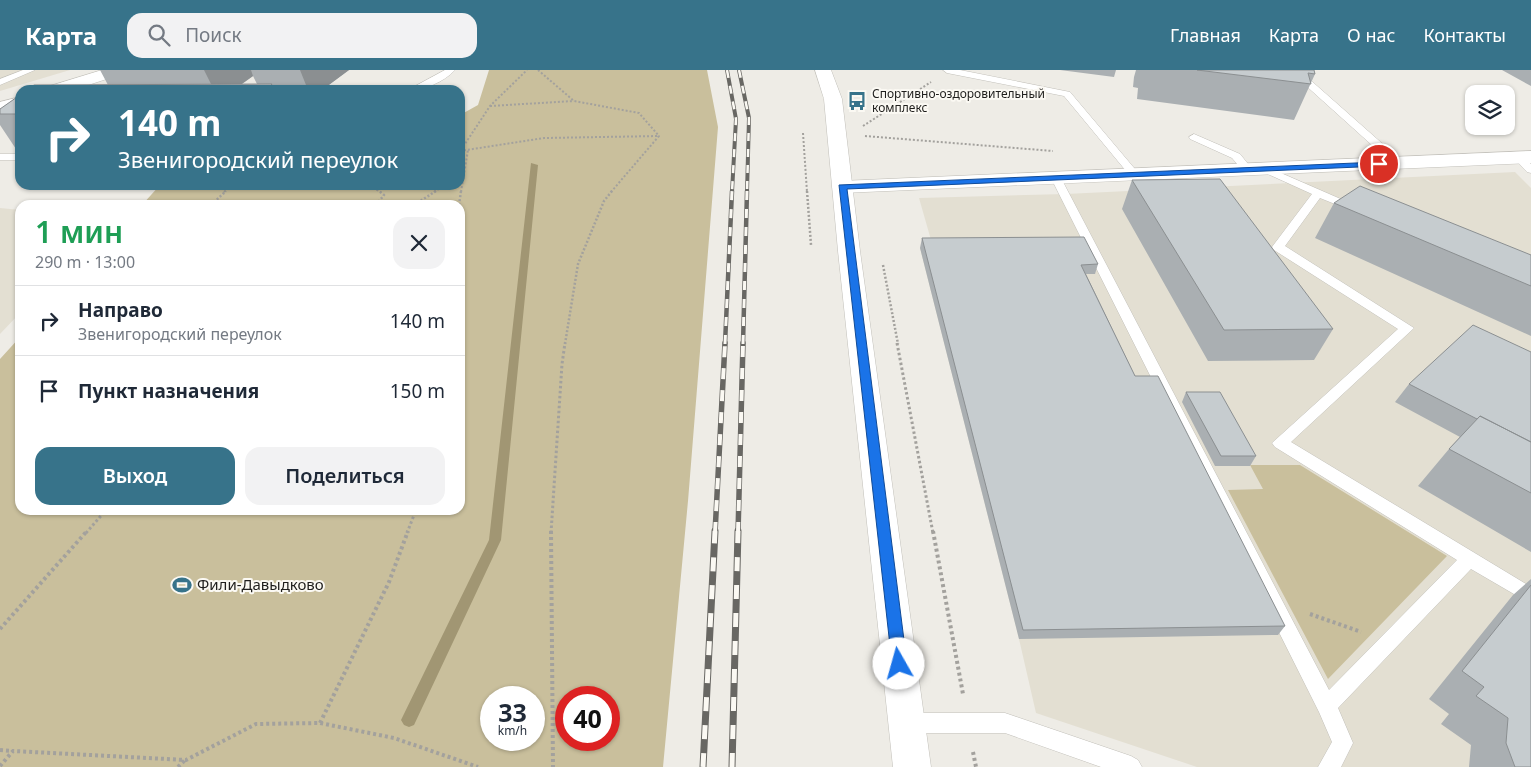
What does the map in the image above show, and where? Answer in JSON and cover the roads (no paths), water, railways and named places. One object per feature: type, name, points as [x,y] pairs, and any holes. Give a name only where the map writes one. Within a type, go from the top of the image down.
[{"type":"street","points":[[72,85],[119,70]]},
{"type":"street","points":[[823,70],[833,99],[842,163],[842,187],[912,767]]},
{"type":"street","points":[[0,108],[15,104]]},
{"type":"street","points":[[842,187],[1398,163],[1527,161]]},
{"type":"lane","points":[[0,82],[31,70]]},
{"type":"lane","points":[[423,85],[451,70]]},
{"type":"lane","points":[[947,70],[1067,94],[1135,175]]},
{"type":"lane","points":[[1284,70],[1296,71],[1398,163]]},
{"type":"lane","points":[[1194,137],[1236,156],[1256,170],[1363,212]]},
{"type":"lane","points":[[0,157],[15,157]]},
{"type":"lane","points":[[1056,178],[1327,706],[1344,743],[1329,767]]},
{"type":"lane","points":[[1318,193],[1278,247],[1407,328],[1280,444],[1531,596]]},
{"type":"lane","points":[[1327,706],[1469,558]]},
{"type":"lane","points":[[907,724],[1005,723],[1131,767]]},
{"type":"waterway","points":[[409,720],[495,540],[534,165]]},
{"type":"railway","points":[[727,70],[736,119],[732,192]]},
{"type":"railway","points":[[739,70],[749,118],[747,192]]},
{"type":"railway","points":[[725,344],[732,191]]},
{"type":"railway","points":[[743,344],[747,191]]},
{"type":"railway","points":[[715,533],[725,343]]},
{"type":"railway","points":[[738,533],[743,343]]},
{"type":"railway","points":[[703,767],[715,531]]},
{"type":"railway","points":[[732,767],[738,531]]},
{"type":"place","name":"Спортивно-оздоровительный комплекс","points":[[857,101]]},
{"type":"place","name":"Фили-Давыдково","points":[[182,585]]}]
